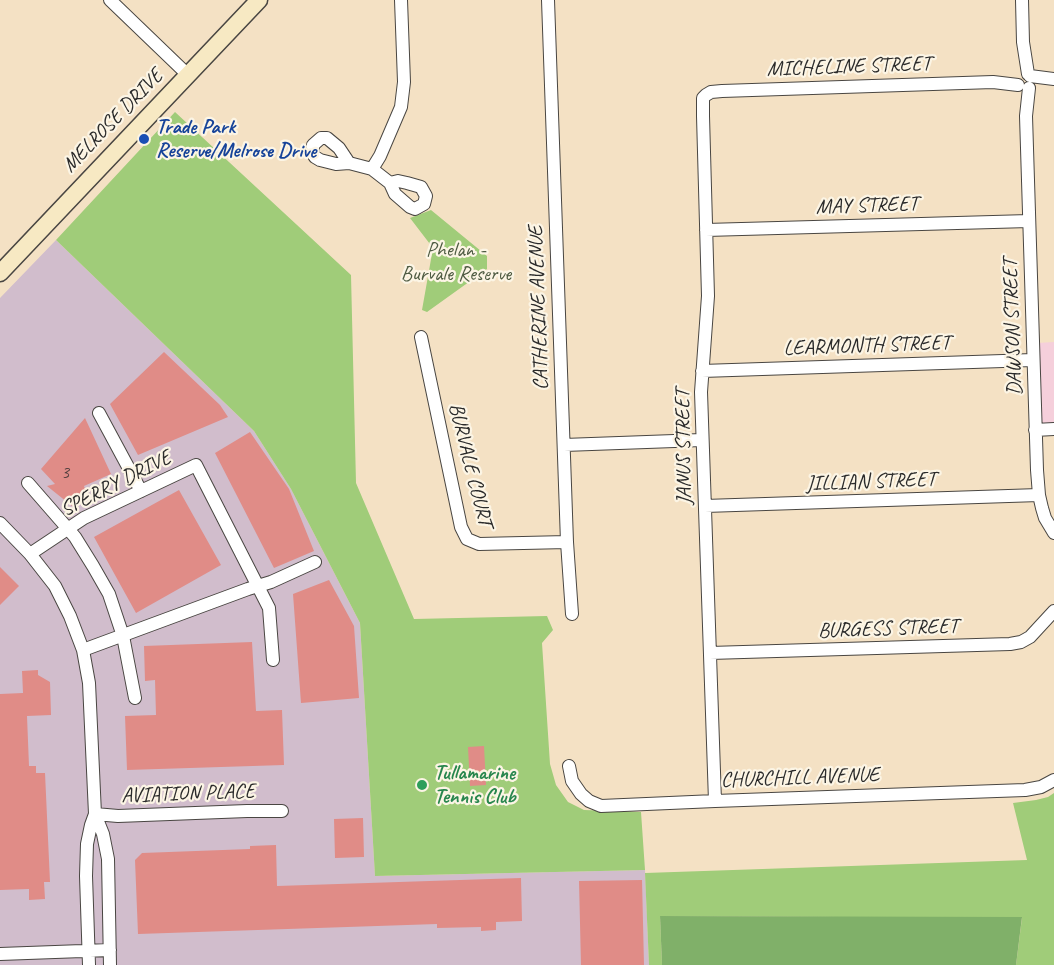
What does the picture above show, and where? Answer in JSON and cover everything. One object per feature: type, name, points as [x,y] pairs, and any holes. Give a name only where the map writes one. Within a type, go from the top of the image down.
[{"type":"street","points":[[110,0],[188,75]]},
{"type":"street","name":"MELROSE DRIVE","points":[[0,273],[259,0]]},
{"type":"street","points":[[372,169],[397,118],[402,101],[404,82],[401,0]]},
{"type":"street","name":"CATHERINE AVENUE","points":[[548,0],[567,542],[572,614]]},
{"type":"street","name":"DAWSON STREET","points":[[1022,0],[1035,430],[1039,495],[1046,518],[1054,533]]},
{"type":"street","name":"MICHELINE STREET","points":[[706,95],[722,91],[1054,80]]},
{"type":"street","name":"JANUS STREET","points":[[706,95],[703,98],[703,104],[708,296],[701,392],[715,801]]},
{"type":"street","points":[[349,163],[372,169],[390,183]]},
{"type":"street","name":"MAY STREET","points":[[706,230],[1029,221]]},
{"type":"street","name":"BURVALE COURT","points":[[421,337],[461,527],[467,540],[479,544],[567,542]]},
{"type":"street","name":"LEARMONTH STREET","points":[[702,371],[1033,360]]},
{"type":"street","points":[[99,413],[141,491]]},
{"type":"street","points":[[1035,430],[1054,429]]},
{"type":"street","points":[[564,445],[702,440]]},
{"type":"street","name":"SPERRY DRIVE","points":[[30,554],[84,518],[196,465],[269,608],[273,660]]},
{"type":"street","points":[[28,483],[68,529],[109,594],[123,636],[135,698]]},
{"type":"street","name":"JILLIAN STREET","points":[[705,506],[1039,495]]},
{"type":"street","points":[[0,523],[30,554],[55,586],[83,650],[89,683],[96,814],[108,859],[110,965]]},
{"type":"street","points":[[83,650],[271,582],[315,562]]},
{"type":"street","name":"BURGESS STREET","points":[[710,653],[1010,644],[1030,637],[1054,611]]},
{"type":"street","name":"CHURCHILL AVENUE","points":[[569,766],[572,781],[581,794],[589,801],[601,806],[1025,790],[1041,787],[1054,780]]},
{"type":"street","name":"AVIATION PLACE","points":[[96,814],[118,816],[282,811]]},
{"type":"street","points":[[89,965],[87,844],[96,814]]},
{"type":"street","points":[[0,954],[110,950]]},
{"type":"shaded area","points":[[56,240],[254,431],[291,489],[360,623],[375,876],[645,870],[649,965],[0,965],[0,298]]},
{"type":"shaded area","points":[[1054,342],[1054,423],[1041,423],[1037,343]]},
{"type":"green space","points":[[175,112],[351,275],[356,483],[414,619],[547,616],[553,630],[542,643],[550,764],[556,785],[568,802],[584,810],[641,812],[645,870],[375,876],[360,623],[291,489],[254,431],[56,240]]},
{"type":"green space","name":"Phelan - Burvale Reserve","points":[[431,210],[487,256],[487,269],[427,312],[422,310],[433,248],[410,218]]},
{"type":"green space","points":[[1054,793],[1054,965],[1016,965],[1022,918],[660,916],[662,965],[649,965],[645,873],[1027,860],[1013,803],[1036,800]]},
{"type":"green space","points":[[660,916],[1022,917],[1016,965],[662,965]]},
{"type":"building","points":[[164,352],[220,405],[228,417],[138,455],[110,404]]},
{"type":"building","points":[[85,418],[111,474],[84,486],[88,497],[72,506],[47,486],[55,484],[41,469]]},
{"type":"building","points":[[250,432],[289,489],[314,551],[274,568],[215,453]]},
{"type":"building","points":[[179,490],[221,565],[136,613],[94,537]]},
{"type":"building","points":[[0,567],[19,586],[0,605]]},
{"type":"building","points":[[329,580],[354,626],[359,698],[301,703],[293,594]]},
{"type":"building","points":[[252,642],[256,711],[282,710],[284,765],[127,770],[125,716],[156,715],[155,680],[145,681],[144,646]]},
{"type":"building","points":[[38,670],[38,675],[50,682],[51,715],[27,716],[29,766],[36,766],[36,773],[45,773],[50,882],[44,882],[45,899],[29,900],[29,889],[0,890],[0,694],[23,693],[22,671]]},
{"type":"building","points":[[484,746],[486,785],[470,786],[468,747]]},
{"type":"building","points":[[363,818],[364,857],[335,858],[334,819]]},
{"type":"building","points":[[276,845],[277,886],[521,878],[522,921],[496,922],[496,930],[481,931],[481,927],[437,928],[437,924],[138,934],[135,860],[142,853],[250,849],[250,846]]},
{"type":"building","points":[[642,880],[644,965],[581,965],[579,881]]},
{"type":"place","name":"Trade Park Reserve/Melrose Drive","points":[[144,139]]},
{"type":"place","name":"Tullamarine Tennis Club","points":[[422,785]]}]
